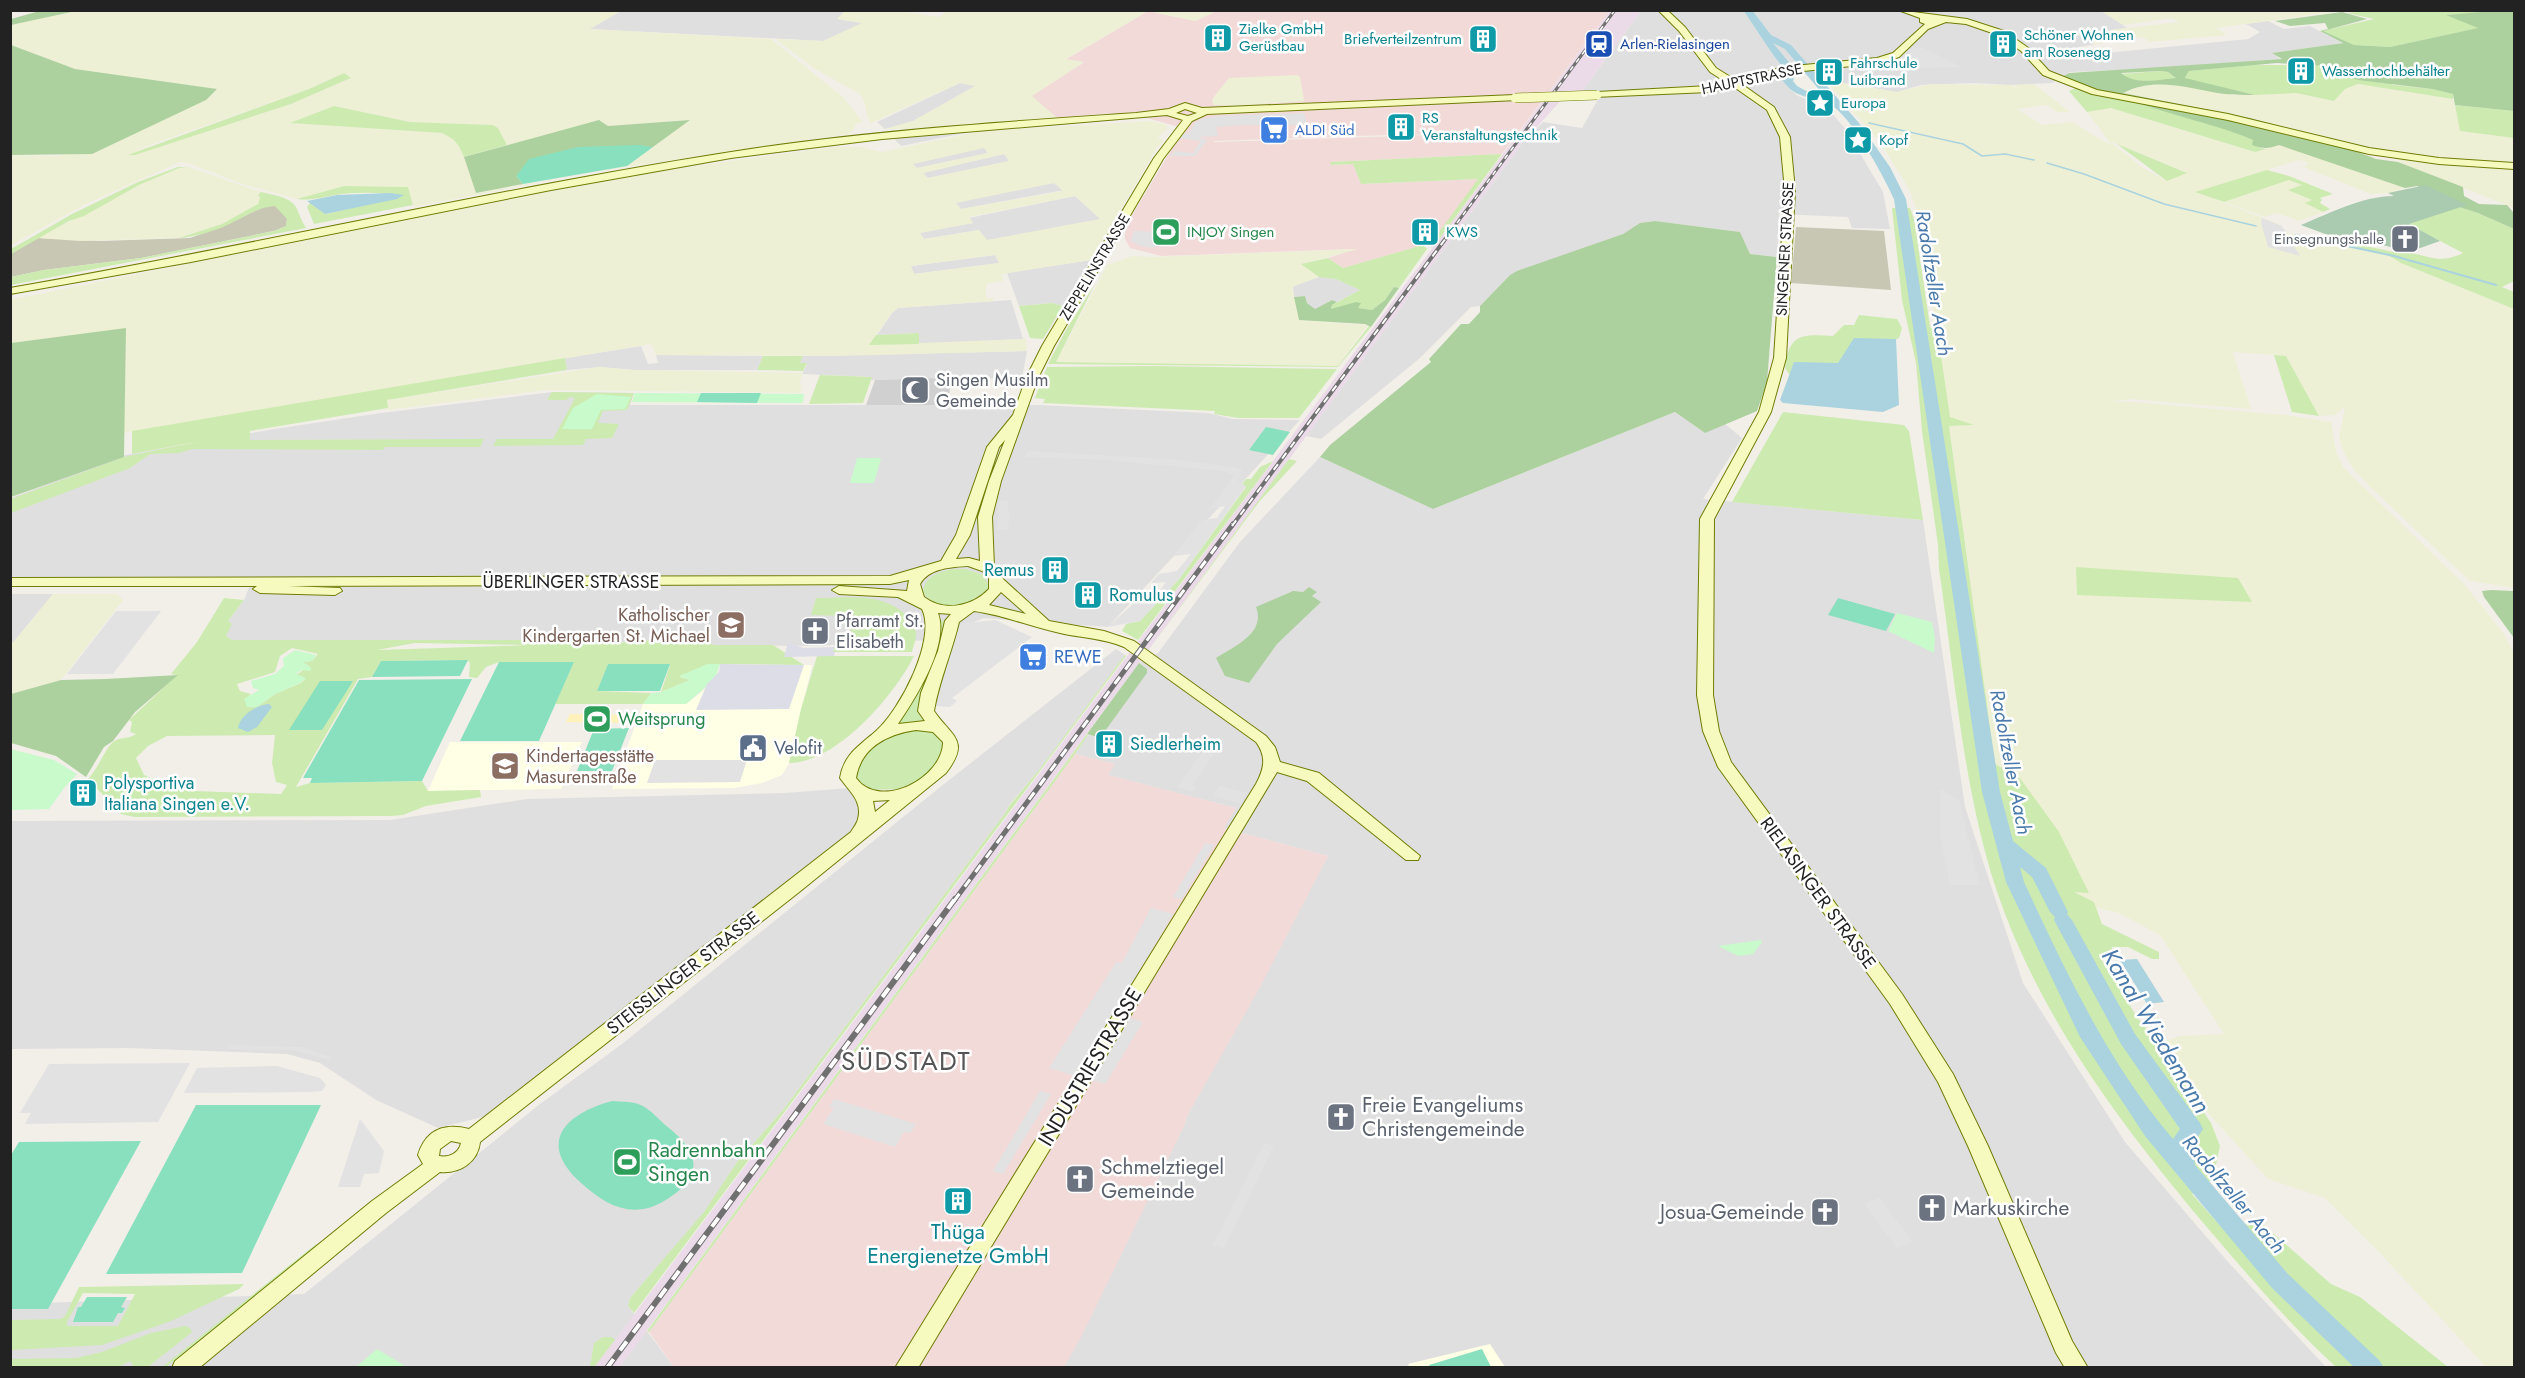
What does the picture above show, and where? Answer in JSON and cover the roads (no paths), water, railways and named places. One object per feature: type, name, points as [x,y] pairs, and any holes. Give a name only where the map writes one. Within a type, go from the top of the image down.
[{"type":"main road","name":"SINGENER STRASSE","points":[[1662,10],[1682,28],[1713,70],[1757,97],[1771,109],[1785,137],[1790,191],[1780,347],[1770,400]]},
{"type":"main road","points":[[1902,10],[1929,21],[1954,20],[1983,26],[2008,36],[2024,49],[2040,69],[2069,84],[2101,93],[2228,117],[2369,150],[2439,161],[2514,166]]},
{"type":"main road","name":"HAUPTSTRASSE","points":[[1202,113],[1698,91],[1734,84],[1777,71],[1889,58],[1904,49],[1929,21]]},
{"type":"main road","points":[[1179,119],[1185,106],[1202,113]]},
{"type":"main road","points":[[10,291],[733,155],[922,132],[1136,116],[1179,119],[1202,113]]},
{"type":"main road","name":"ZEPPELINSTRASSE","points":[[1020,411],[1032,378],[1048,346],[1159,158],[1179,119]]},
{"type":"main road","name":"RIELASINGER STRASSE","points":[[1770,400],[1708,515],[1705,695],[1711,731],[1724,763],[1896,999],[1946,1079],[1978,1146],[2064,1346],[2077,1368]]},
{"type":"main road","points":[[948,563],[963,535],[993,447],[1020,411]]},
{"type":"main road","points":[[987,568],[985,517],[1020,411]]},
{"type":"main road","points":[[881,734],[896,719],[919,675],[930,645],[933,620],[914,593],[914,586],[924,572],[948,563],[969,562],[987,568],[997,581],[1044,622]]},
{"type":"main road","name":"ÜBERLINGER STRASSE","points":[[10,582],[890,580],[924,572]]},
{"type":"main road","points":[[937,727],[926,711],[929,693],[945,651],[952,621],[989,597],[996,590],[997,581]]},
{"type":"main road","name":"ÜBERLINGER STRASSE","points":[[218,582],[286,591],[844,590],[900,593],[923,603]]},
{"type":"main road","points":[[923,603],[945,610],[969,608],[1001,610],[1057,628],[1121,640],[1129,644],[1261,739],[1270,749],[1272,766],[1294,770],[1313,777],[1412,856]]},
{"type":"main road","name":"STEISSLINGER STRASSE","points":[[433,1161],[428,1151],[436,1140],[445,1135],[463,1136],[518,1098],[659,992],[910,791],[936,774],[950,757],[952,749],[949,737],[937,727],[909,726],[881,734],[866,744],[856,755],[849,771],[848,778],[853,788],[862,793],[884,796],[910,791]]},
{"type":"main road","name":"INDUSTRIESTRASSE","points":[[906,1368],[1254,800],[1272,766]]},
{"type":"main road","name":"STEISSLINGER STRASSE","points":[[846,844],[864,826],[868,808],[862,793]]},
{"type":"main road","name":"STEISSLINGER STRASSE","points":[[433,1161],[450,1164],[461,1160],[469,1151],[463,1136]]},
{"type":"main road","name":"STEISSLINGER STRASSE","points":[[183,1368],[433,1161]]},
{"type":"water","points":[[390,193],[404,195],[397,199],[325,214],[307,201],[337,195]]},
{"type":"water","points":[[1854,338],[1896,339],[1899,405],[1883,412],[1783,403],[1780,400],[1794,362],[1838,363]]},
{"type":"water","points":[[269,704],[272,707],[257,727],[248,732],[238,728],[242,719],[250,712],[259,706]]},
{"type":"water","points":[[2137,959],[2164,1002],[2147,1004],[2120,960]]},
{"type":"waterway","name":"Radolfzeller Aach","points":[[1747,10],[1768,37]]},
{"type":"waterway","name":"Radolfzeller Aach","points":[[1768,37],[1788,47],[1855,125],[1885,167],[1900,199],[1991,792],[2005,844]]},
{"type":"waterway","name":"Radolfzeller Aach","points":[[1768,37],[1768,43],[1791,71],[1788,81],[1793,88],[1806,95],[1834,103]]},
{"type":"waterway","points":[[1869,123],[1963,144],[1982,156],[2005,154],[2034,160]]},
{"type":"waterway","points":[[2047,163],[2084,174],[2164,204],[2256,226]]},
{"type":"waterway","points":[[2295,235],[2394,256],[2496,285]]},
{"type":"waterway","name":"Kanal Wiedemann","points":[[2005,844],[2039,873],[2059,912]]},
{"type":"waterway","name":"Radolfzeller Aach","points":[[2005,844],[2015,882],[2087,1032],[2153,1130],[2280,1281],[2372,1368]]},
{"type":"waterway","name":"Kanal Wiedemann","points":[[2063,920],[2128,1039],[2192,1129],[2181,1145],[2185,1167]]},
{"type":"railway","points":[[1451,231],[1615,10]]},
{"type":"railway","points":[[1232,526],[1452,230]]},
{"type":"railway","points":[[954,901],[1233,524]]},
{"type":"railway","points":[[607,1368],[955,899]]},
{"type":"place","name":"Zielke GmbH Gerüstbau","points":[[1218,38]]},
{"type":"place","name":"Briefverteilzentrum","points":[[1483,39]]},
{"type":"place","name":"Arlen-Rielasingen","points":[[1599,44]]},
{"type":"place","name":"Schöner Wohnen am Rosenegg","points":[[2003,44]]},
{"type":"place","name":"Wasserhochbehälter","points":[[2301,71]]},
{"type":"place","name":"Fahrschule Luibrand","points":[[1829,72]]},
{"type":"place","name":"Europa","points":[[1820,103]]},
{"type":"place","name":"RS Veranstaltungstechnik","points":[[1401,127]]},
{"type":"place","name":"ALDI Süd","points":[[1274,130]]},
{"type":"place","name":"Kopf","points":[[1858,140]]},
{"type":"place","name":"INJOY Singen","points":[[1166,232]]},
{"type":"place","name":"KWS","points":[[1425,232]]},
{"type":"place","name":"Einsegnungshalle","points":[[2405,239]]},
{"type":"place","name":"Singen Musilm Gemeinde","points":[[915,390]]},
{"type":"place","name":"Remus","points":[[1055,570]]},
{"type":"place","name":"Romulus","points":[[1088,595]]},
{"type":"place","name":"Katholischer Kindergarten St. Michael","points":[[731,625]]},
{"type":"place","name":"Pfarramt St. Elisabeth","points":[[815,631]]},
{"type":"place","name":"REWE","points":[[1033,657]]},
{"type":"place","name":"Weitsprung","points":[[597,719]]},
{"type":"place","name":"Siedlerheim","points":[[1109,744]]},
{"type":"place","name":"Velofit","points":[[753,748]]},
{"type":"place","name":"Kindertagesstätte Masurenstraße","points":[[505,766]]},
{"type":"place","name":"Polysportiva Italiana Singen e.V.","points":[[83,793]]},
{"type":"place","name":"Freie Evangeliums Christengemeinde","points":[[1341,1117]]},
{"type":"place","name":"Radrennbahn Singen","points":[[627,1162]]},
{"type":"place","name":"Schmelztiegel Gemeinde","points":[[1080,1179]]},
{"type":"place","name":"Thüga Energienetze GmbH","points":[[958,1201]]},
{"type":"place","name":"Markuskirche","points":[[1932,1208]]},
{"type":"place","name":"Josua-Gemeinde","points":[[1825,1212]]},
{"type":"district","name":"SÜDSTADT","points":[[906,1061]]}]
